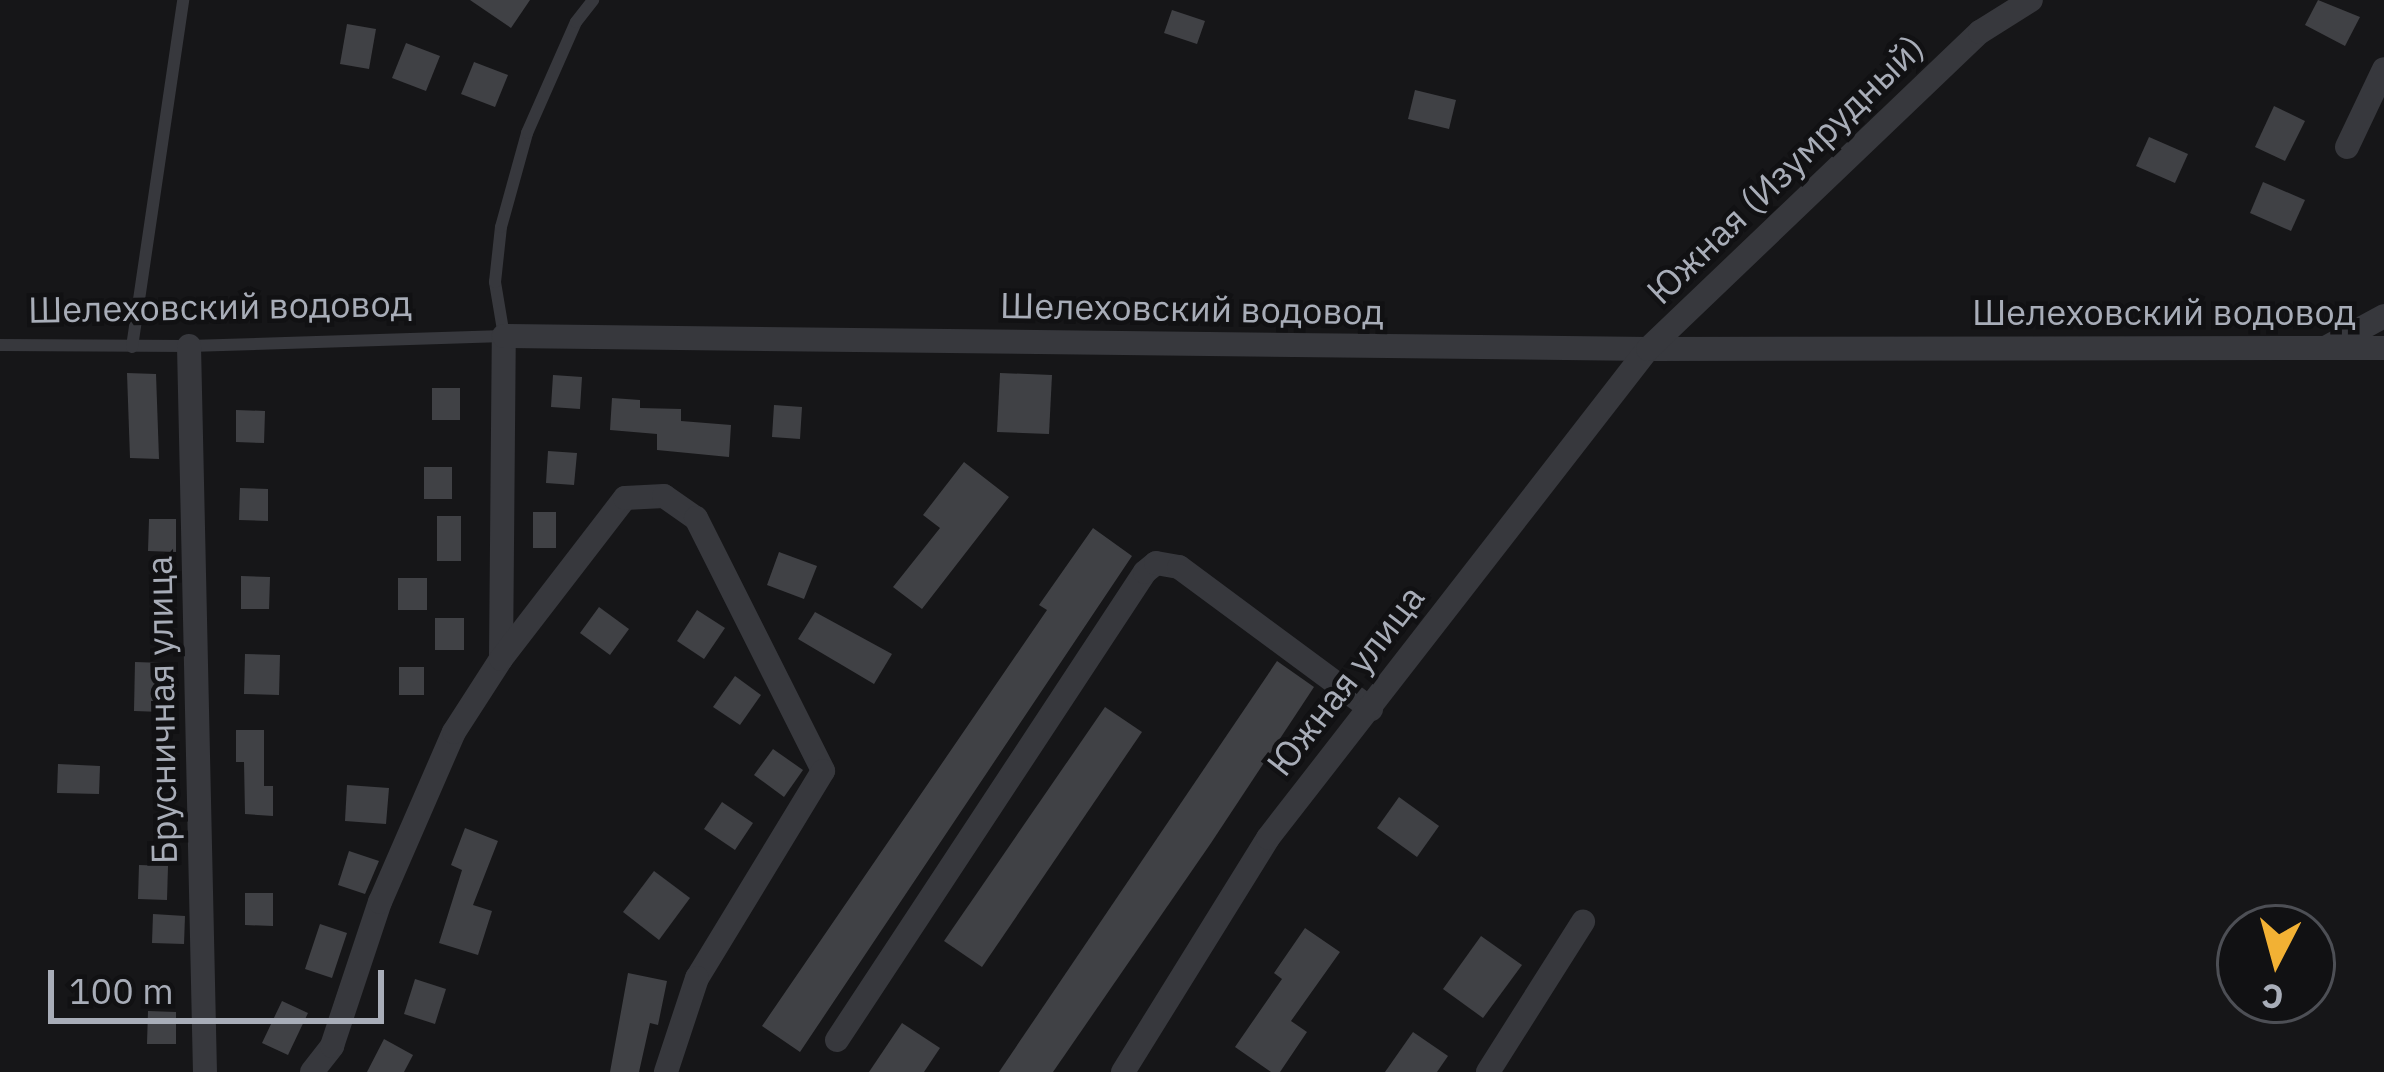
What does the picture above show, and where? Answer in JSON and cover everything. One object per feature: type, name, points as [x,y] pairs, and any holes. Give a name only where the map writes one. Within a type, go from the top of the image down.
[{"type":"street","name":"Южная (Изумрудный)","points":[[1648,350],[1980,32],[2031,0]]},
{"type":"street","points":[[2347,147],[2384,68]]},
{"type":"street","points":[[2325,348],[2384,316]]},
{"type":"street","name":"Шелеховский водовод","points":[[504,336],[1648,350],[2384,348]]},
{"type":"street","points":[[501,659],[504,336]]},
{"type":"street","name":"Брусничная улица","points":[[189,346],[205,1072]]},
{"type":"street","name":"Южная улица","points":[[1123,1072],[1268,838],[1648,350]]},
{"type":"street","points":[[312,1072],[332,1046],[380,902],[454,732],[501,659],[625,498],[664,496],[697,518],[823,771],[698,978],[666,1072]]},
{"type":"street","points":[[837,1040],[1145,572],[1156,563],[1179,567],[1371,709]]},
{"type":"street","points":[[1488,1072],[1583,922]]},
{"type":"lane","points":[[132,347],[183,0]]},
{"type":"lane","points":[[504,336],[495,282],[501,227],[527,134],[576,22],[593,0]]},
{"type":"lane","name":"Шелеховский водовод","points":[[0,345],[189,346],[504,336]]},
{"type":"building","points":[[470,0],[530,0],[511,28]]},
{"type":"building","points":[[2318,0],[2360,17],[2345,46],[2305,25]]},
{"type":"building","points":[[1172,10],[1205,21],[1197,44],[1164,33]]},
{"type":"building","points":[[347,24],[376,29],[369,69],[340,64]]},
{"type":"building","points":[[406,43],[440,56],[426,91],[392,78]]},
{"type":"building","points":[[474,62],[508,75],[495,107],[461,94]]},
{"type":"building","points":[[1415,90],[1456,100],[1449,129],[1408,119]]},
{"type":"building","points":[[2274,106],[2305,121],[2285,161],[2255,147]]},
{"type":"building","points":[[2149,137],[2188,154],[2175,183],[2136,166]]},
{"type":"building","points":[[2263,182],[2305,200],[2291,231],[2250,213]]},
{"type":"building","points":[[127,373],[156,374],[159,459],[130,458]]},
{"type":"building","points":[[1000,373],[1052,375],[1049,434],[997,432]]},
{"type":"building","points":[[553,375],[582,377],[580,409],[551,407]]},
{"type":"building","points":[[432,388],[460,388],[460,420],[432,420]]},
{"type":"building","points":[[612,398],[640,400],[640,408],[681,409],[681,421],[731,425],[729,457],[657,450],[657,434],[610,430]]},
{"type":"building","points":[[774,405],[802,407],[800,439],[772,437]]},
{"type":"building","points":[[236,410],[265,411],[264,443],[236,442]]},
{"type":"building","points":[[548,451],[577,453],[574,485],[546,483]]},
{"type":"building","points":[[964,462],[1009,497],[922,609],[893,587],[940,528],[923,515]]},
{"type":"building","points":[[424,467],[452,467],[452,499],[424,499]]},
{"type":"building","points":[[240,488],[268,489],[268,521],[239,520]]},
{"type":"building","points":[[533,512],[556,512],[556,548],[533,548]]},
{"type":"building","points":[[437,516],[461,516],[461,561],[437,561]]},
{"type":"building","points":[[149,519],[176,519],[176,552],[148,551]]},
{"type":"building","points":[[1093,528],[1132,556],[800,1052],[762,1026],[1047,610],[1039,605]]},
{"type":"building","points":[[779,552],[817,566],[804,599],[767,585]]},
{"type":"building","points":[[241,576],[270,577],[269,609],[241,609]]},
{"type":"building","points":[[398,578],[427,578],[427,610],[398,610]]},
{"type":"building","points":[[599,607],[629,629],[610,655],[580,633]]},
{"type":"building","points":[[697,610],[725,628],[704,659],[677,641]]},
{"type":"building","points":[[815,612],[892,654],[874,684],[798,639]]},
{"type":"building","points":[[435,618],[464,618],[464,650],[435,650]]},
{"type":"building","points":[[245,654],[280,655],[279,695],[244,694]]},
{"type":"building","points":[[1277,661],[1314,687],[1211,843],[1053,1072],[999,1072]]},
{"type":"building","points":[[135,662],[164,663],[162,712],[134,711]]},
{"type":"building","points":[[399,667],[424,667],[424,695],[399,695]]},
{"type":"building","points":[[735,676],[761,695],[740,725],[713,707]]},
{"type":"building","points":[[1105,707],[1142,732],[982,967],[944,941]]},
{"type":"building","points":[[236,730],[264,730],[264,786],[273,786],[273,816],[245,814],[244,762],[236,762]]},
{"type":"building","points":[[773,749],[803,770],[784,797],[754,775]]},
{"type":"building","points":[[58,764],[100,766],[99,794],[57,793]]},
{"type":"building","points":[[347,785],[389,788],[386,824],[345,821]]},
{"type":"building","points":[[1399,797],[1439,826],[1417,857],[1377,828]]},
{"type":"building","points":[[722,802],[753,823],[735,850],[704,829]]},
{"type":"building","points":[[465,828],[498,841],[473,905],[492,911],[478,955],[439,943],[462,870],[451,865]]},
{"type":"building","points":[[349,851],[379,861],[365,894],[338,885]]},
{"type":"building","points":[[139,865],[168,866],[167,900],[138,899]]},
{"type":"building","points":[[654,871],[690,898],[659,940],[623,912]]},
{"type":"building","points":[[245,893],[273,893],[273,926],[245,925]]},
{"type":"building","points":[[153,914],[185,916],[184,944],[152,943]]},
{"type":"building","points":[[320,924],[347,933],[332,978],[305,969]]},
{"type":"building","points":[[1305,928],[1340,952],[1291,1021],[1307,1032],[1280,1072],[1271,1072],[1235,1047],[1282,979],[1274,973]]},
{"type":"building","points":[[1481,936],[1522,965],[1483,1018],[1443,989]]},
{"type":"building","points":[[628,973],[667,981],[658,1025],[650,1023],[639,1072],[610,1072]]},
{"type":"building","points":[[415,979],[446,989],[435,1024],[404,1014]]},
{"type":"building","points":[[282,1001],[308,1013],[288,1055],[262,1043]]},
{"type":"building","points":[[148,1011],[176,1012],[176,1044],[147,1044]]},
{"type":"building","points":[[902,1023],[940,1048],[924,1072],[869,1072]]},
{"type":"building","points":[[1413,1032],[1448,1056],[1437,1072],[1385,1072]]},
{"type":"building","points":[[384,1039],[413,1055],[404,1072],[367,1072]]}]
